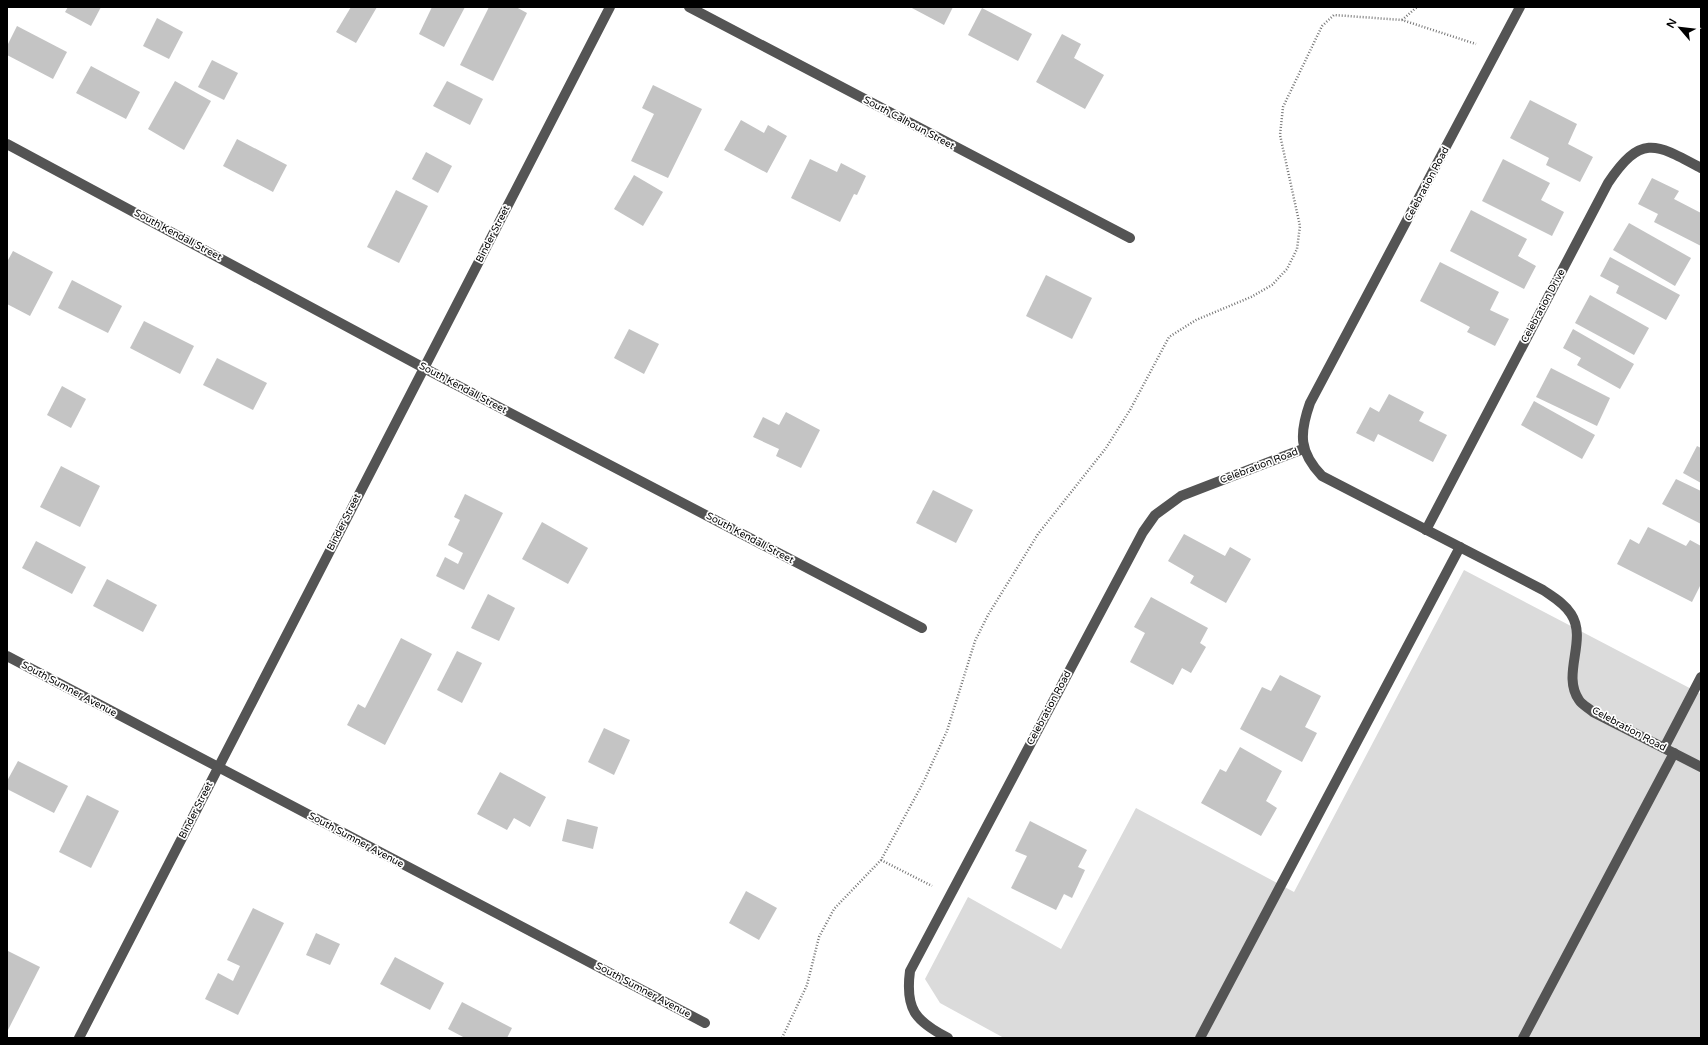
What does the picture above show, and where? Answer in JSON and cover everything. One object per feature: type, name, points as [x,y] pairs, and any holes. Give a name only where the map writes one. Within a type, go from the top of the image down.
[{"type":"street","name":"Binder Street","points":[[79,1038],[610,7]]},
{"type":"street","name":"South Calhoun Street","points":[[689,7],[1130,238]]},
{"type":"street","name":"Celebration Road","points":[[1520,7],[1310,403],[1303,430],[1304,450],[1311,465],[1322,476],[1542,590],[1560,602],[1571,614],[1576,630],[1572,667],[1573,684],[1579,701],[1594,712],[1701,767]]},
{"type":"street","name":"South Kendall Street","points":[[7,144],[424,368],[922,628]]},
{"type":"street","name":"Celebration Drive","points":[[1426,530],[1608,183],[1617,169],[1628,157],[1640,150],[1653,147],[1672,153],[1701,168]]},
{"type":"street","name":"Celebration Road","points":[[948,1038],[933,1030],[918,1018],[910,1005],[907,990],[910,971],[1139,539],[1155,515],[1181,496],[1304,450]]},
{"type":"street","points":[[1200,1038],[1460,547]]},
{"type":"street","name":"South Sumner Avenue","points":[[7,656],[705,1023]]},
{"type":"street","points":[[1664,748],[1701,677]]},
{"type":"street","points":[[1523,1038],[1674,753]]},
{"type":"path","points":[[1402,20],[1417,7]]},
{"type":"path","points":[[782,1038],[807,985],[819,937],[834,909],[881,860],[923,784],[947,731],[975,641],[988,615],[1038,534],[1106,448],[1130,410],[1168,337],[1196,320],[1251,297],[1272,285],[1287,269],[1297,249],[1300,226],[1280,135],[1283,107],[1322,26],[1334,15],[1402,20],[1497,51]]},
{"type":"path","points":[[881,860],[949,895]]},
{"type":"shaded area","points":[[1464,570],[1701,694],[1701,1038],[1004,1038],[940,1003],[925,979],[968,897],[1061,949],[1136,808],[1294,892]]},
{"type":"building","points":[[68,7],[101,7],[91,26],[65,12]]},
{"type":"building","points":[[351,7],[377,7],[356,43],[336,32]]},
{"type":"building","points":[[432,7],[465,7],[444,47],[419,34]]},
{"type":"building","points":[[489,7],[516,7],[527,13],[493,81],[460,65]]},
{"type":"building","points":[[910,7],[953,7],[944,25]]},
{"type":"building","points":[[982,8],[1032,34],[1018,61],[968,35]]},
{"type":"building","points":[[157,18],[183,32],[169,59],[143,46]]},
{"type":"building","points":[[17,26],[67,52],[53,79],[7,55],[7,46]]},
{"type":"building","points":[[1062,34],[1081,44],[1074,58],[1104,75],[1085,109],[1036,82]]},
{"type":"building","points":[[212,60],[238,73],[224,100],[198,87]]},
{"type":"building","points":[[91,66],[140,92],[126,119],[76,93]]},
{"type":"building","points":[[175,81],[211,101],[184,150],[148,129]]},
{"type":"building","points":[[447,81],[483,99],[470,125],[433,106]]},
{"type":"building","points":[[653,85],[702,109],[668,178],[631,161],[654,114],[642,108]]},
{"type":"building","points":[[1530,100],[1577,124],[1568,144],[1593,157],[1580,182],[1546,165],[1549,158],[1510,138]]},
{"type":"building","points":[[741,120],[764,133],[768,125],[787,136],[767,173],[724,150]]},
{"type":"building","points":[[237,139],[287,165],[273,192],[223,166]]},
{"type":"building","points":[[426,152],[452,166],[438,193],[412,179]]},
{"type":"building","points":[[810,159],[837,172],[841,163],[866,176],[857,195],[854,194],[840,222],[791,198]]},
{"type":"building","points":[[1503,159],[1550,183],[1541,200],[1564,212],[1552,236],[1482,201]]},
{"type":"building","points":[[634,175],[663,192],[643,226],[614,209]]},
{"type":"building","points":[[1652,178],[1679,191],[1674,199],[1701,213],[1701,246],[1654,222],[1658,214],[1638,204]]},
{"type":"building","points":[[396,190],[428,206],[399,263],[367,247]]},
{"type":"building","points":[[1471,210],[1527,239],[1518,256],[1536,266],[1524,289],[1450,251]]},
{"type":"building","points":[[1629,223],[1691,258],[1675,286],[1613,250]]},
{"type":"building","points":[[13,251],[53,272],[30,316],[7,304],[7,262]]},
{"type":"building","points":[[1610,257],[1680,295],[1666,320],[1616,293],[1619,286],[1600,276]]},
{"type":"building","points":[[1440,262],[1499,292],[1490,310],[1509,319],[1495,346],[1467,332],[1470,327],[1420,301]]},
{"type":"building","points":[[1046,275],[1092,298],[1072,339],[1026,316]]},
{"type":"building","points":[[72,280],[122,306],[108,333],[58,308]]},
{"type":"building","points":[[1590,295],[1649,328],[1634,355],[1575,323]]},
{"type":"building","points":[[144,321],[194,346],[180,374],[130,348]]},
{"type":"building","points":[[629,329],[659,344],[644,374],[614,358]]},
{"type":"building","points":[[1573,329],[1634,364],[1620,389],[1577,365],[1581,358],[1563,348]]},
{"type":"building","points":[[217,358],[267,383],[253,410],[203,385]]},
{"type":"building","points":[[1551,368],[1610,398],[1597,426],[1536,397]]},
{"type":"building","points":[[62,386],[86,399],[71,428],[47,415]]},
{"type":"building","points":[[1389,394],[1424,412],[1419,421],[1447,435],[1433,462],[1378,434],[1374,442],[1356,433],[1370,407],[1379,412]]},
{"type":"building","points":[[1534,401],[1595,435],[1582,459],[1521,425]]},
{"type":"building","points":[[786,412],[820,430],[801,468],[776,456],[779,449],[753,437],[763,417],[779,425]]},
{"type":"building","points":[[1697,446],[1701,448],[1701,483],[1683,473]]},
{"type":"building","points":[[61,466],[100,486],[80,527],[40,507]]},
{"type":"building","points":[[1676,479],[1701,491],[1701,524],[1662,504]]},
{"type":"building","points":[[933,490],[973,510],[956,543],[916,523]]},
{"type":"building","points":[[465,494],[503,513],[464,590],[436,576],[445,557],[458,564],[463,553],[448,545],[460,520],[454,517]]},
{"type":"building","points":[[542,522],[588,548],[568,584],[522,559]]},
{"type":"building","points":[[1648,527],[1686,546],[1690,540],[1701,546],[1701,584],[1692,602],[1617,564],[1630,539],[1639,544]]},
{"type":"building","points":[[1184,534],[1225,556],[1230,547],[1251,559],[1226,603],[1190,583],[1194,576],[1168,561]]},
{"type":"building","points":[[36,541],[86,567],[72,594],[22,568]]},
{"type":"building","points":[[107,579],[157,605],[143,632],[93,606]]},
{"type":"building","points":[[488,594],[515,608],[499,641],[471,628]]},
{"type":"building","points":[[1151,597],[1208,628],[1200,643],[1206,647],[1191,673],[1182,668],[1173,685],[1130,662],[1145,633],[1134,627]]},
{"type":"building","points":[[401,638],[432,654],[385,745],[347,725],[358,704],[365,708]]},
{"type":"building","points":[[457,651],[482,663],[462,703],[437,690]]},
{"type":"building","points":[[1280,675],[1321,696],[1305,727],[1317,733],[1302,762],[1240,729],[1262,687],[1271,691]]},
{"type":"building","points":[[604,728],[630,740],[614,775],[588,762]]},
{"type":"building","points":[[1240,747],[1282,771],[1266,801],[1277,808],[1261,836],[1201,803],[1220,769],[1226,772]]},
{"type":"building","points":[[18,761],[68,786],[54,813],[7,789],[7,781]]},
{"type":"building","points":[[500,772],[546,797],[530,827],[514,818],[507,830],[477,814]]},
{"type":"building","points":[[87,795],[119,811],[91,868],[59,852]]},
{"type":"building","points":[[567,819],[598,827],[593,849],[562,841]]},
{"type":"building","points":[[1030,821],[1087,850],[1078,867],[1085,870],[1072,898],[1064,894],[1056,910],[1011,888],[1027,856],[1015,851]]},
{"type":"building","points":[[746,891],[777,908],[759,940],[729,923]]},
{"type":"building","points":[[253,908],[284,923],[238,1015],[205,999],[218,973],[233,981],[240,966],[227,960]]},
{"type":"building","points":[[316,933],[340,944],[330,965],[306,955]]},
{"type":"building","points":[[8,951],[40,967],[7,1032],[7,954]]},
{"type":"building","points":[[395,957],[444,983],[430,1010],[380,984]]},
{"type":"building","points":[[462,1002],[512,1028],[507,1038],[465,1038],[448,1029]]}]
